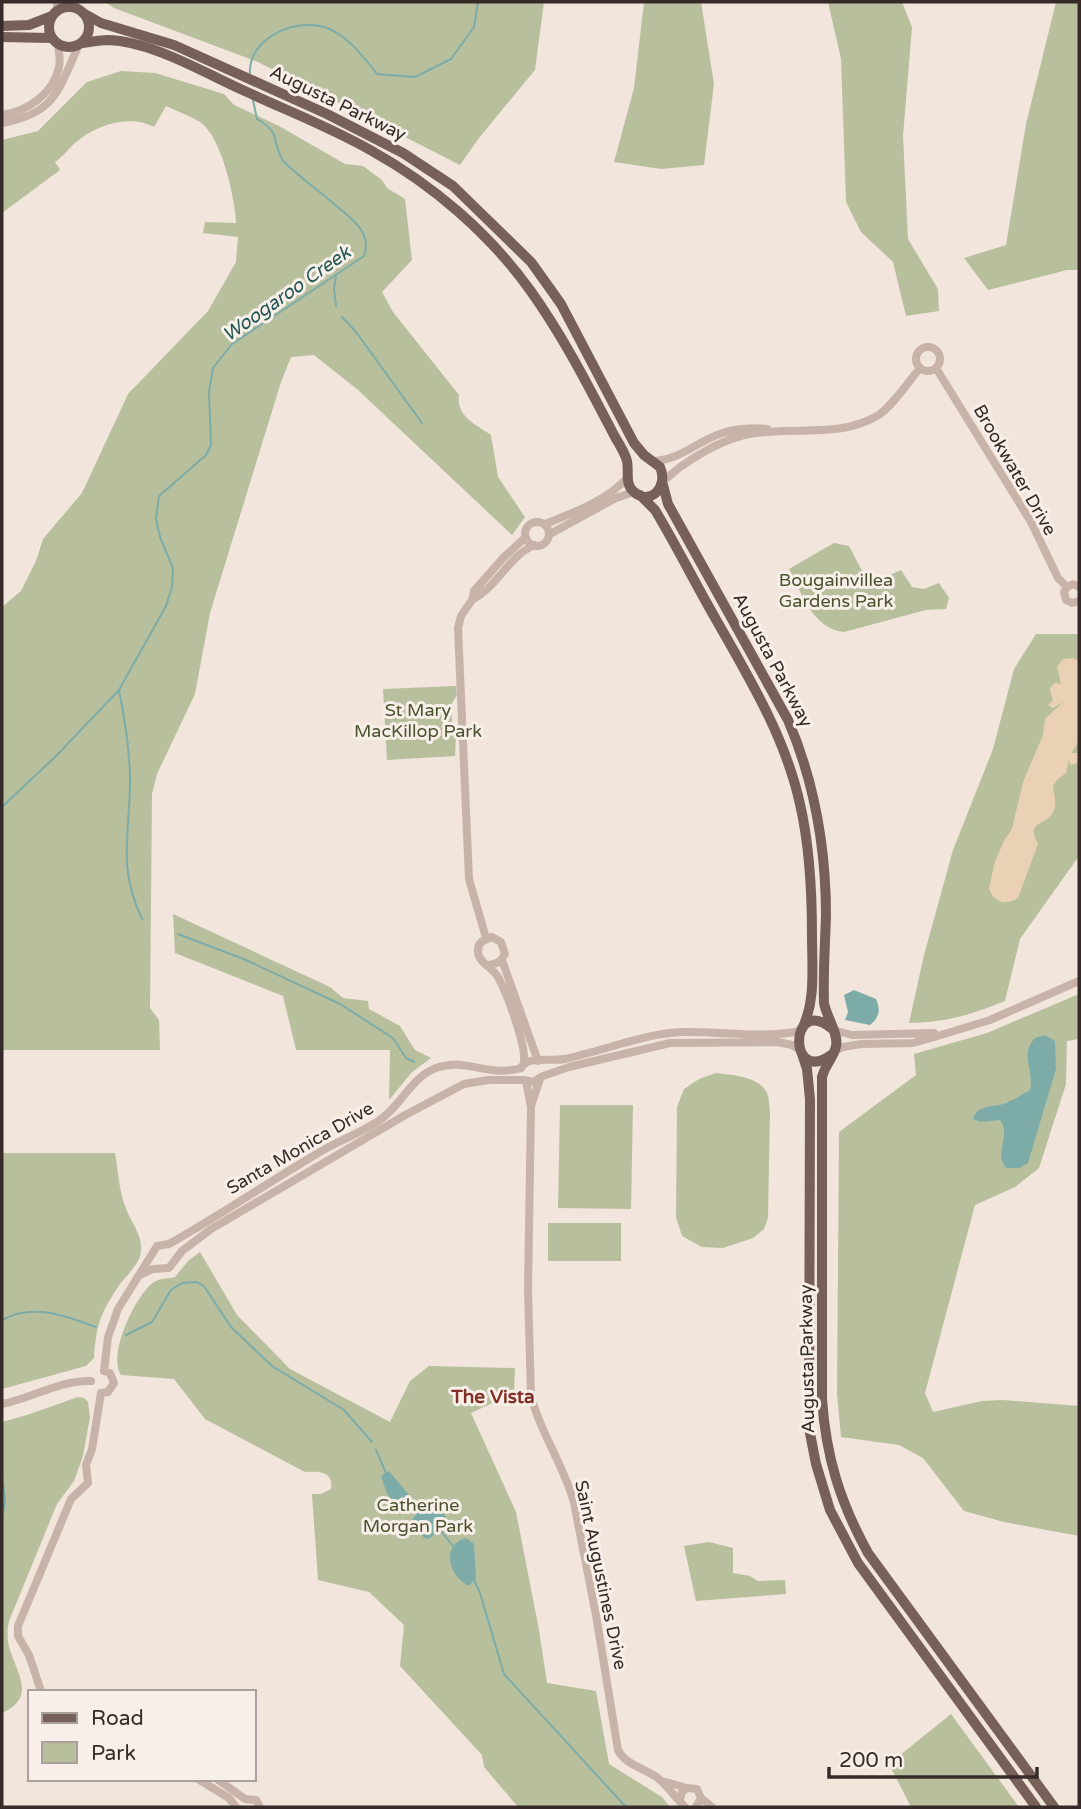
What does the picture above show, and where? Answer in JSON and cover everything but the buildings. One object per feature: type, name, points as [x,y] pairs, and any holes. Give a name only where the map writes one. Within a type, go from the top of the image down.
[{"type":"main road","points":[[2,26],[29,25],[56,9],[68,7],[78,8],[89,24],[89,31],[80,44],[72,47],[55,41],[2,37]]},
{"type":"main road","name":"Augusta Parkway","points":[[78,8],[110,26],[174,45],[308,106],[371,136],[453,186],[531,262],[561,304],[634,443],[651,461]]},
{"type":"main road","points":[[55,41],[48,27],[56,9]]},
{"type":"main road","name":"Augusta Parkway","points":[[80,44],[107,40],[141,46],[351,139],[404,170],[452,206],[486,238],[529,289],[550,320],[623,451],[628,475]]},
{"type":"main road","points":[[651,461],[660,467],[663,483],[655,494],[637,493],[628,475],[635,463],[651,461]]},
{"type":"main road","name":"Augusta Parkway","points":[[663,483],[668,504],[765,678],[800,749],[820,823],[826,914],[824,1003],[833,1029]]},
{"type":"main road","name":"Augusta Parkway","points":[[637,493],[659,516],[766,712],[793,777],[806,832],[812,900],[810,1009],[801,1030]]},
{"type":"main road","points":[[816,1022],[833,1029],[837,1040],[834,1052],[818,1061],[801,1052],[798,1041],[801,1030],[816,1022]]},
{"type":"main road","name":"Augusta Parkway","points":[[801,1052],[807,1069],[810,1099],[809,1427],[816,1464],[830,1510],[858,1563],[1036,1807]]},
{"type":"main road","name":"Augusta Parkway","points":[[834,1052],[822,1077],[822,1399],[824,1433],[834,1476],[850,1519],[868,1553],[1054,1807]]},
{"type":"street","points":[[2,115],[27,107],[47,92],[59,70],[55,41]]},
{"type":"street","points":[[2,123],[28,116],[53,98],[65,79],[80,44]]},
{"type":"street","points":[[929,348],[936,351],[939,357],[936,368],[928,371],[920,368],[916,363],[916,355],[929,348]]},
{"type":"street","points":[[663,483],[679,468],[729,440],[784,431],[834,431],[867,421],[880,414],[920,368]]},
{"type":"street","name":"Brookwater Drive","points":[[936,368],[1031,522],[1058,578],[1067,587],[1064,592],[1066,600],[1072,603],[1079,601]]},
{"type":"street","points":[[651,461],[673,458],[710,438],[738,428],[784,431]]},
{"type":"street","points":[[534,545],[526,537],[530,524],[545,524],[612,492],[628,475]]},
{"type":"street","points":[[472,600],[481,595],[516,555],[534,545],[546,543],[550,534],[615,498],[637,493]]},
{"type":"street","points":[[545,524],[550,534]]},
{"type":"street","points":[[486,938],[469,879],[459,622],[472,600],[474,591],[504,556],[526,537]]},
{"type":"street","points":[[1067,587],[1073,584],[1079,587]]},
{"type":"street","points":[[492,937],[501,942],[505,954],[496,964],[482,962],[478,956],[478,949],[486,938],[492,937]]},
{"type":"street","points":[[502,960],[538,1061],[543,1068],[541,1077]]},
{"type":"street","points":[[489,965],[502,984],[524,1048],[522,1065],[525,1080],[533,1082],[569,1067],[670,1043],[778,1042],[792,1045],[801,1052]]},
{"type":"street","points":[[834,1052],[843,1047],[861,1044],[913,1043],[990,1020],[1079,981]]},
{"type":"street","points":[[833,1029],[852,1035],[911,1035],[951,1031]]},
{"type":"street","points":[[522,1065],[531,1059],[538,1061],[566,1058],[672,1033],[779,1034],[801,1030]]},
{"type":"street","name":"Santa Monica Drive","points":[[44,1690],[18,1636],[18,1626],[71,1499],[88,1483],[86,1465],[92,1449],[101,1393],[108,1392],[114,1383],[112,1376],[104,1371],[111,1327],[123,1299],[151,1257],[152,1251],[157,1246],[169,1244],[324,1150],[377,1122],[428,1072],[452,1064],[491,1072],[509,1072],[522,1065]]},
{"type":"street","name":"Saint Augustines Drive","points":[[531,1107],[541,1077]]},
{"type":"street","name":"Santa Monica Drive","points":[[138,1276],[173,1265],[190,1244],[218,1225],[464,1084],[479,1080],[525,1080]]},
{"type":"street","name":"Saint Augustines Drive","points":[[525,1080],[531,1107],[528,1290],[531,1395],[534,1410],[570,1488],[574,1503],[618,1750],[624,1758],[662,1781],[685,1807]]},
{"type":"street","points":[[169,1244],[175,1250],[176,1258]]},
{"type":"street","points":[[151,1257],[154,1264],[161,1268]]},
{"type":"street","points":[[91,1381],[94,1375],[104,1371]]},
{"type":"street","points":[[91,1381],[95,1390],[101,1393]]},
{"type":"street","points":[[2,1404],[68,1383],[91,1381]]},
{"type":"street","points":[[201,1781],[229,1798],[237,1807],[245,1799]]},
{"type":"street","points":[[220,1781],[245,1799],[254,1799],[260,1807]]},
{"type":"street","name":"Saint Augustines Drive","points":[[662,1781],[697,1789],[701,1798]]},
{"type":"street","points":[[680,1799],[687,1788]]},
{"type":"street","points":[[696,1807],[701,1798],[712,1807]]},
{"type":"green space","points":[[105,2],[544,2],[535,70],[460,165],[258,62],[114,8]]},
{"type":"green space","points":[[644,2],[701,2],[714,84],[704,165],[661,169],[614,162],[634,88]]},
{"type":"green space","points":[[828,2],[902,2],[912,27],[903,136],[908,239],[938,289],[939,311],[906,316],[893,262],[861,232],[846,202],[841,59]]},
{"type":"green space","points":[[1056,2],[1079,2],[1079,270],[1067,270],[988,290],[964,258],[1006,245],[1026,124]]},
{"type":"green space","points":[[121,71],[155,73],[224,94],[234,105],[279,126],[345,164],[363,166],[382,180],[387,188],[405,199],[412,260],[382,292],[393,312],[459,395],[460,409],[473,423],[491,435],[498,477],[525,517],[512,535],[358,390],[314,355],[291,357],[210,613],[195,694],[157,774],[152,794],[150,1008],[159,1020],[160,1050],[2,1050],[2,607],[21,591],[36,561],[43,539],[82,493],[128,394],[208,311],[236,262],[238,237],[203,233],[205,222],[236,223],[230,184],[221,154],[208,130],[200,122],[166,106],[154,127],[134,121],[113,123],[83,137],[55,162],[60,170],[2,213],[2,140],[38,131],[87,82]]},
{"type":"green space","name":"Bougainvillea Gardens Park","points":[[834,543],[849,546],[869,584],[901,570],[912,587],[924,589],[939,583],[949,598],[946,609],[926,610],[844,632],[824,624],[810,609],[789,569]]},
{"type":"green space","points":[[1036,634],[1079,634],[1079,856],[1020,939],[1005,1001],[958,1017],[909,1023],[924,955],[953,850],[993,749],[1014,669]]},
{"type":"green space","name":"St Mary MacKillop Park","points":[[456,686],[457,695],[451,705],[456,736],[455,756],[387,760],[383,689]]},
{"type":"green space","points":[[173,914],[330,987],[343,998],[368,1001],[369,1009],[400,1026],[415,1050],[431,1058],[412,1072],[389,1100],[390,1050],[296,1050],[283,996],[175,953]]},
{"type":"green space","points":[[1079,994],[1079,1039],[1067,1041],[1066,1084],[1039,1168],[1015,1187],[975,1205],[925,1393],[933,1412],[982,1401],[1003,1400],[1079,1406],[1079,1536],[1004,1522],[964,1511],[923,1458],[899,1445],[841,1437],[837,1394],[839,1132],[916,1075],[914,1054],[987,1033]]},
{"type":"green space","points":[[716,1073],[744,1077],[758,1083],[767,1093],[770,1110],[768,1218],[764,1229],[753,1238],[723,1248],[702,1247],[682,1236],[676,1217],[677,1107],[684,1089],[699,1079]]},
{"type":"green space","points":[[560,1105],[633,1105],[631,1209],[558,1208]]},
{"type":"green space","points":[[2,1153],[115,1153],[123,1200],[141,1245],[138,1261],[103,1313],[96,1337],[94,1358],[86,1366],[2,1389]]},
{"type":"green space","points":[[548,1223],[621,1223],[621,1261],[548,1261]]},
{"type":"green space","name":"Catherine Morgan Park","points":[[200,1252],[237,1315],[290,1369],[390,1422],[410,1381],[429,1366],[515,1368],[514,1393],[471,1413],[516,1512],[547,1683],[596,1691],[609,1764],[662,1797],[670,1807],[518,1807],[484,1767],[482,1755],[400,1666],[404,1625],[369,1592],[318,1580],[312,1494],[321,1494],[331,1489],[328,1475],[305,1472],[205,1419],[174,1379],[121,1375],[118,1366],[120,1341],[139,1299],[154,1282],[175,1277],[188,1261]]},
{"type":"green space","points":[[78,1397],[88,1402],[90,1417],[83,1456],[74,1481],[57,1504],[9,1621],[8,1643],[20,1677],[22,1693],[12,1707],[2,1713],[2,1422]]},
{"type":"green space","points":[[709,1542],[733,1548],[733,1573],[750,1576],[758,1581],[785,1580],[786,1594],[696,1601],[684,1546]]},
{"type":"green space","points":[[951,1714],[1019,1807],[911,1807],[889,1764]]},
{"type":"sand","points":[[1073,658],[1079,661],[1079,741],[1071,753],[1078,753],[1077,763],[1070,765],[1069,759],[1066,773],[1053,786],[1055,807],[1049,818],[1035,828],[1038,844],[1018,898],[1009,902],[1001,901],[994,897],[989,889],[995,861],[1012,829],[1023,782],[1043,735],[1045,719],[1064,701],[1053,708],[1048,705],[1053,700],[1051,687],[1055,683],[1061,684],[1057,666],[1063,659]]},
{"type":"water","points":[[854,990],[876,999],[878,1014],[870,1025],[845,1020],[848,1012],[844,995]]},
{"type":"water","points":[[1045,1035],[1055,1041],[1056,1069],[1028,1163],[1019,1168],[1006,1168],[1001,1156],[1004,1132],[1000,1120],[981,1122],[973,1119],[981,1109],[1006,1103],[1030,1090],[1028,1050],[1035,1038]]},
{"type":"water","points":[[389,1471],[409,1495],[411,1502],[407,1509],[401,1509],[387,1494],[381,1476]]},
{"type":"water","points":[[430,1501],[438,1505],[446,1517],[445,1526],[429,1539],[424,1538],[412,1520],[422,1506]]},
{"type":"water","points":[[466,1538],[474,1544],[476,1578],[469,1586],[456,1576],[450,1561],[453,1547]]},
{"type":"waterway","name":"Woogaroo Creek","points":[[250,73],[256,50],[265,41],[287,29],[312,25],[332,30],[347,40],[377,74],[415,77],[451,59],[474,27],[478,2]]},
{"type":"waterway","name":"Woogaroo Creek","points":[[2,807],[57,755],[119,690],[166,606],[172,587],[173,568],[160,537],[156,519],[159,496],[206,455],[211,445],[209,392],[213,368],[232,344],[364,256],[365,239],[358,225],[283,161],[273,133],[257,119],[253,100]]},
{"type":"waterway","points":[[336,276],[336,306]]},
{"type":"waterway","points":[[342,317],[356,332],[422,423]]},
{"type":"waterway","points":[[119,690],[130,770],[127,866],[134,900],[142,919]]},
{"type":"waterway","points":[[178,934],[246,960],[340,1004],[393,1038],[406,1058],[414,1062]]},
{"type":"waterway","points":[[126,1335],[152,1322],[171,1290],[182,1283],[197,1282],[204,1286],[231,1327],[272,1366],[344,1410],[372,1442]]},
{"type":"waterway","points":[[2,1320],[26,1312],[38,1312],[61,1315],[96,1327]]},
{"type":"waterway","points":[[376,1450],[386,1473]]},
{"type":"waterway","name":"Woogaroo Creek","points":[[2,1477],[5,1499],[2,1520]]},
{"type":"waterway","points":[[409,1504],[418,1511]]},
{"type":"waterway","points":[[441,1531],[453,1546]]},
{"type":"waterway","points":[[474,1580],[504,1674],[626,1807]]},
{"type":"district","name":"The Vista","points":[[493,1396]]}]
